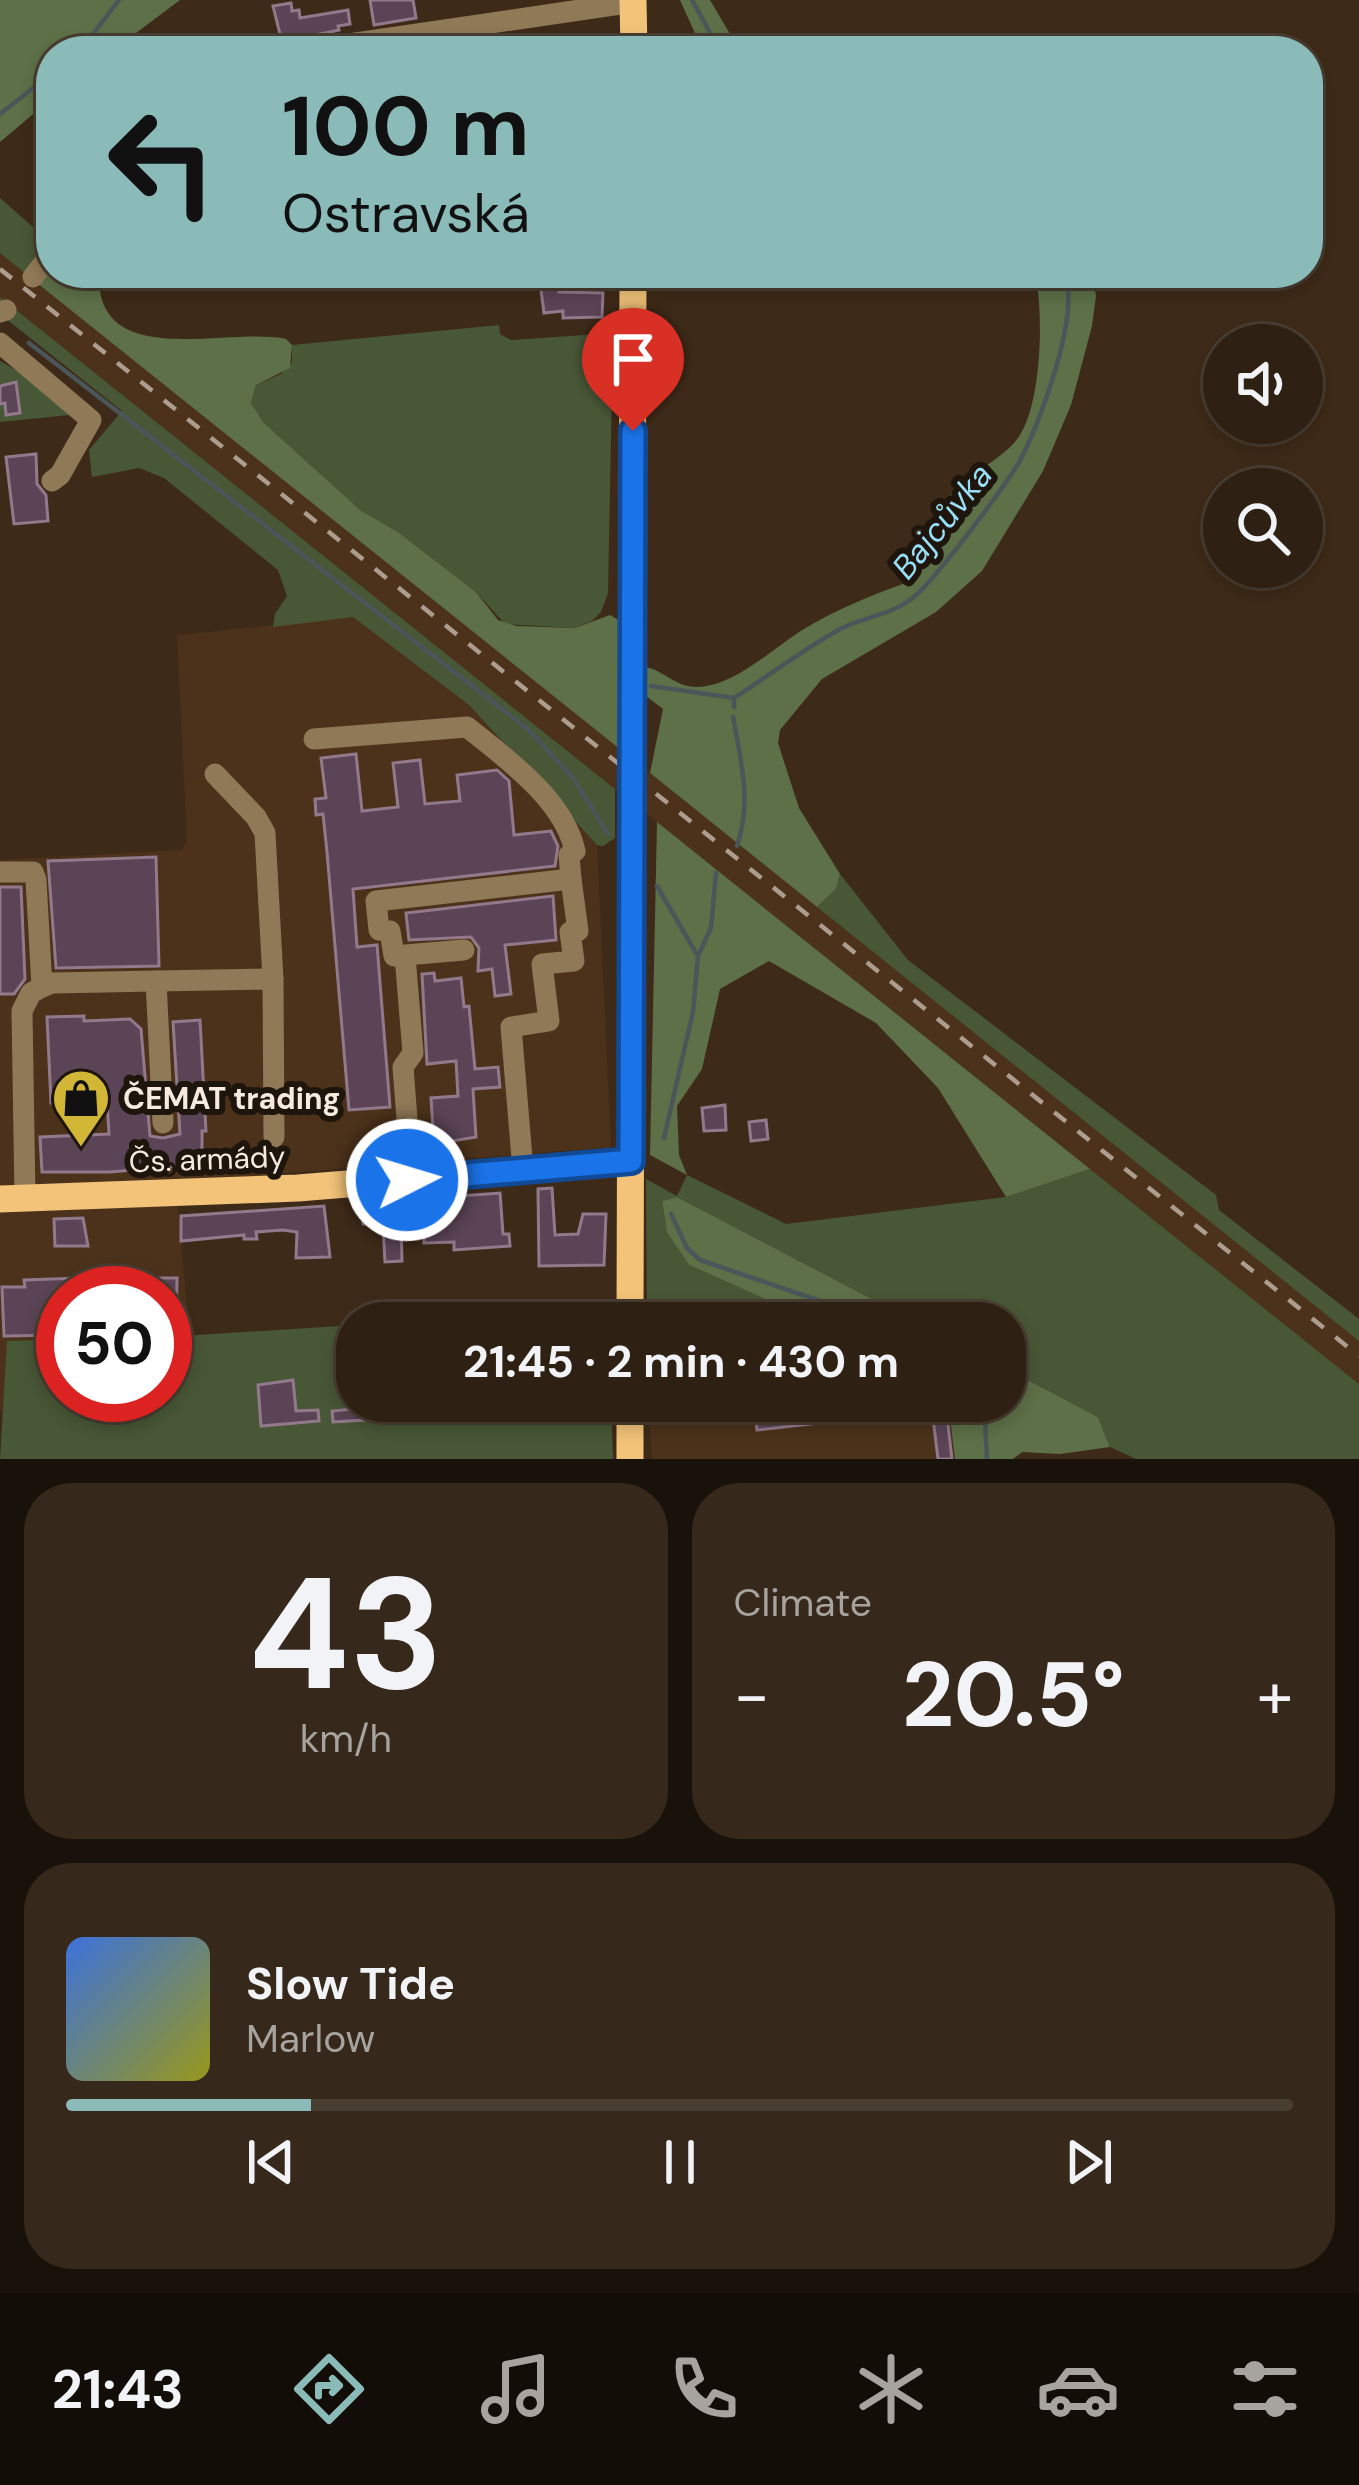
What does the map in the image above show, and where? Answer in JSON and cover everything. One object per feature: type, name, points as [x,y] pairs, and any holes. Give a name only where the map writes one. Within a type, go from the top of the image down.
[{"type":"main road","points":[[633,1],[634,36]]},
{"type":"main road","points":[[630,1302],[633,288]]},
{"type":"main road","name":"Čs. armády","points":[[13,1198],[298,1188],[631,1161]]},
{"type":"main road","points":[[630,1422],[630,1459]]},
{"type":"street","points":[[401,36],[633,1]]},
{"type":"street","points":[[33,277],[36,273]]},
{"type":"street","points":[[0,343],[92,420],[52,481]]},
{"type":"street","points":[[314,740],[467,727],[509,761],[569,826],[578,931],[570,932],[574,961],[542,964],[549,1022],[511,1027],[523,1170]]},
{"type":"street","points":[[215,774],[265,833],[273,979],[274,1137]]},
{"type":"street","points":[[0,872],[33,872],[37,880],[42,987]]},
{"type":"street","points":[[464,950],[394,956],[390,931],[379,930],[376,901],[571,879]]},
{"type":"street","points":[[405,956],[413,1053],[404,1067],[409,1145]]},
{"type":"street","points":[[13,1198],[22,1011],[31,994],[52,983],[273,979]]},
{"type":"street","points":[[156,981],[163,1123]]},
{"type":"shaded area","points":[[0,253],[36,282],[36,288],[44,288],[1359,1341],[1359,1384],[0,297]]},
{"type":"shaded area","points":[[353,617],[469,705],[597,845],[611,1147],[175,1182],[183,1266],[36,1266],[36,1340],[7,1341],[5,1411],[0,1411],[0,860],[182,850],[187,839],[177,635]]},
{"type":"shaded area","points":[[649,1422],[951,1422],[955,1459],[652,1459]]},
{"type":"green space","points":[[0,0],[180,0],[132,36],[36,36],[36,112],[0,142]]},
{"type":"green space","points":[[680,0],[710,0],[731,36],[696,36]]},
{"type":"green space","points":[[0,198],[36,230],[36,282],[0,253]]},
{"type":"green space","points":[[43,288],[101,288],[103,304],[118,324],[141,334],[169,339],[286,339],[292,345],[290,368],[256,385],[251,403],[264,423],[361,511],[398,532],[476,592],[498,620],[516,626],[575,628],[610,615],[620,621],[621,750]]},
{"type":"green space","points":[[1037,288],[1095,288],[1092,326],[1071,405],[1043,471],[982,571],[936,612],[822,679],[780,730],[778,743],[799,808],[840,874],[836,889],[817,907],[650,773],[663,709],[646,696],[646,667],[683,684],[711,685],[739,673],[829,615],[908,582],[923,534],[938,510],[1009,448],[1026,423],[1039,358]]},
{"type":"green space","points":[[0,297],[615,789],[615,838],[597,845],[469,705],[353,617],[273,627],[287,596],[278,570],[164,478],[139,468],[92,477],[89,450],[122,411],[0,314]]},
{"type":"green space","points":[[499,325],[500,334],[511,340],[613,333],[608,593],[601,612],[575,628],[505,624],[476,592],[398,532],[360,511],[264,423],[251,403],[256,385],[281,374],[292,362],[292,345]]},
{"type":"green space","points":[[0,361],[52,391],[80,414],[0,422]]},
{"type":"green space","points":[[657,822],[1090,1169],[1006,1197],[938,1088],[876,1023],[769,961],[720,989],[702,1069],[677,1106],[679,1155],[687,1175],[650,1155]]},
{"type":"green space","points":[[840,874],[908,960],[1216,1195],[1219,1210],[1359,1319],[1359,1341],[817,907],[836,889]]},
{"type":"green space","points":[[1090,1169],[1359,1384],[1359,1459],[1136,1459],[1110,1447],[1098,1417],[1026,1379],[1026,1302],[878,1302],[677,1197],[662,1201],[667,1231],[689,1265],[772,1302],[647,1302],[646,1179],[677,1196],[687,1175],[786,1224],[1006,1197]]},
{"type":"green space","points":[[677,1197],[878,1302],[772,1302],[689,1265],[667,1232],[662,1201]]},
{"type":"green space","points":[[336,1326],[336,1422],[612,1422],[613,1459],[0,1459],[7,1341],[36,1340],[36,1422],[192,1422],[192,1335]]},
{"type":"green space","points":[[1026,1379],[1098,1417],[1110,1447],[1060,1454],[1022,1452],[1013,1459],[955,1459],[951,1422],[1026,1422]]},
{"type":"building","points":[[370,0],[413,0],[416,18],[374,25]]},
{"type":"building","points":[[291,3],[300,18],[348,10],[350,24],[310,36],[280,36],[273,6]]},
{"type":"building","points":[[559,288],[559,292],[603,293],[602,317],[563,318],[563,311],[544,313],[541,290]]},
{"type":"building","points":[[16,382],[20,413],[6,415],[5,403],[0,404],[0,386]]},
{"type":"building","points":[[36,454],[37,484],[46,495],[48,521],[14,524],[6,457]]},
{"type":"building","points":[[356,754],[362,811],[398,807],[393,763],[420,760],[425,804],[460,801],[457,775],[497,770],[509,781],[514,835],[551,831],[558,846],[555,866],[353,889],[357,947],[377,945],[390,1107],[349,1110],[323,814],[316,815],[315,799],[326,798],[321,758]]},
{"type":"building","points":[[156,857],[159,966],[56,968],[48,861]]},
{"type":"building","points":[[0,887],[21,887],[25,979],[14,994],[0,994]]},
{"type":"building","points":[[553,896],[556,940],[505,945],[511,994],[495,996],[492,969],[478,971],[479,948],[471,937],[409,940],[406,913]]},
{"type":"building","points":[[434,973],[435,981],[461,978],[464,1007],[469,1006],[475,1069],[498,1067],[500,1087],[473,1089],[476,1137],[434,1144],[431,1098],[458,1096],[456,1061],[427,1064],[422,974]]},
{"type":"building","points":[[84,1016],[84,1021],[130,1019],[141,1029],[150,1136],[163,1138],[180,1134],[173,1022],[200,1020],[206,1131],[202,1131],[202,1164],[42,1172],[40,1137],[109,1134],[107,1101],[51,1103],[47,1017]]},
{"type":"building","points":[[725,1105],[726,1130],[704,1131],[702,1108]]},
{"type":"building","points":[[766,1120],[768,1139],[751,1141],[749,1122]]},
{"type":"building","points":[[552,1188],[555,1235],[578,1234],[583,1214],[606,1214],[604,1265],[539,1266],[538,1189]]},
{"type":"building","points":[[500,1193],[503,1234],[509,1234],[510,1246],[454,1250],[454,1242],[424,1243],[424,1223],[401,1225],[402,1261],[385,1262],[383,1226],[363,1224],[362,1203]]},
{"type":"building","points":[[324,1206],[330,1257],[296,1258],[297,1232],[283,1230],[256,1232],[257,1239],[244,1239],[244,1235],[181,1241],[181,1216]]},
{"type":"building","points":[[83,1218],[88,1246],[55,1246],[54,1219]]},
{"type":"building","points":[[24,1280],[36,1280],[36,1335],[4,1336],[2,1287],[25,1287]]},
{"type":"building","points":[[293,1380],[296,1411],[318,1410],[319,1421],[261,1426],[258,1385]]},
{"type":"building","points":[[756,1422],[829,1422],[757,1430]]},
{"type":"building","points":[[933,1422],[948,1422],[952,1459],[938,1459]]},
{"type":"waterway","name":"Bajcůvka","points":[[91,36],[119,0]]},
{"type":"waterway","name":"Bajcůvka","points":[[692,0],[712,36]]},
{"type":"waterway","name":"Bajcůvka","points":[[0,114],[36,86]]},
{"type":"waterway","name":"Bajcůvka","points":[[734,707],[734,698],[828,636],[910,600],[966,536],[1018,464],[1036,424],[1063,339],[1068,288]]},
{"type":"waterway","points":[[29,343],[528,729],[573,778],[608,834]]},
{"type":"waterway","points":[[651,686],[734,698]]},
{"type":"waterway","name":"Bajcůvka","points":[[733,717],[744,798],[737,846]]},
{"type":"waterway","name":"Bajcůvka","points":[[664,1138],[693,1012],[698,956],[711,928],[716,873]]},
{"type":"waterway","points":[[657,886],[696,953]]},
{"type":"waterway","name":"Bajcůvka","points":[[671,1214],[687,1248],[700,1260],[821,1302]]},
{"type":"waterway","name":"Bajcůvka","points":[[985,1422],[987,1459]]},
{"type":"railway","points":[[0,269],[1359,1356]]},
{"type":"place","name":"ČEMAT trading","points":[[81,1149]]},
{"type":"route","points":[[407,1180],[631,1161],[633,431]]}]
